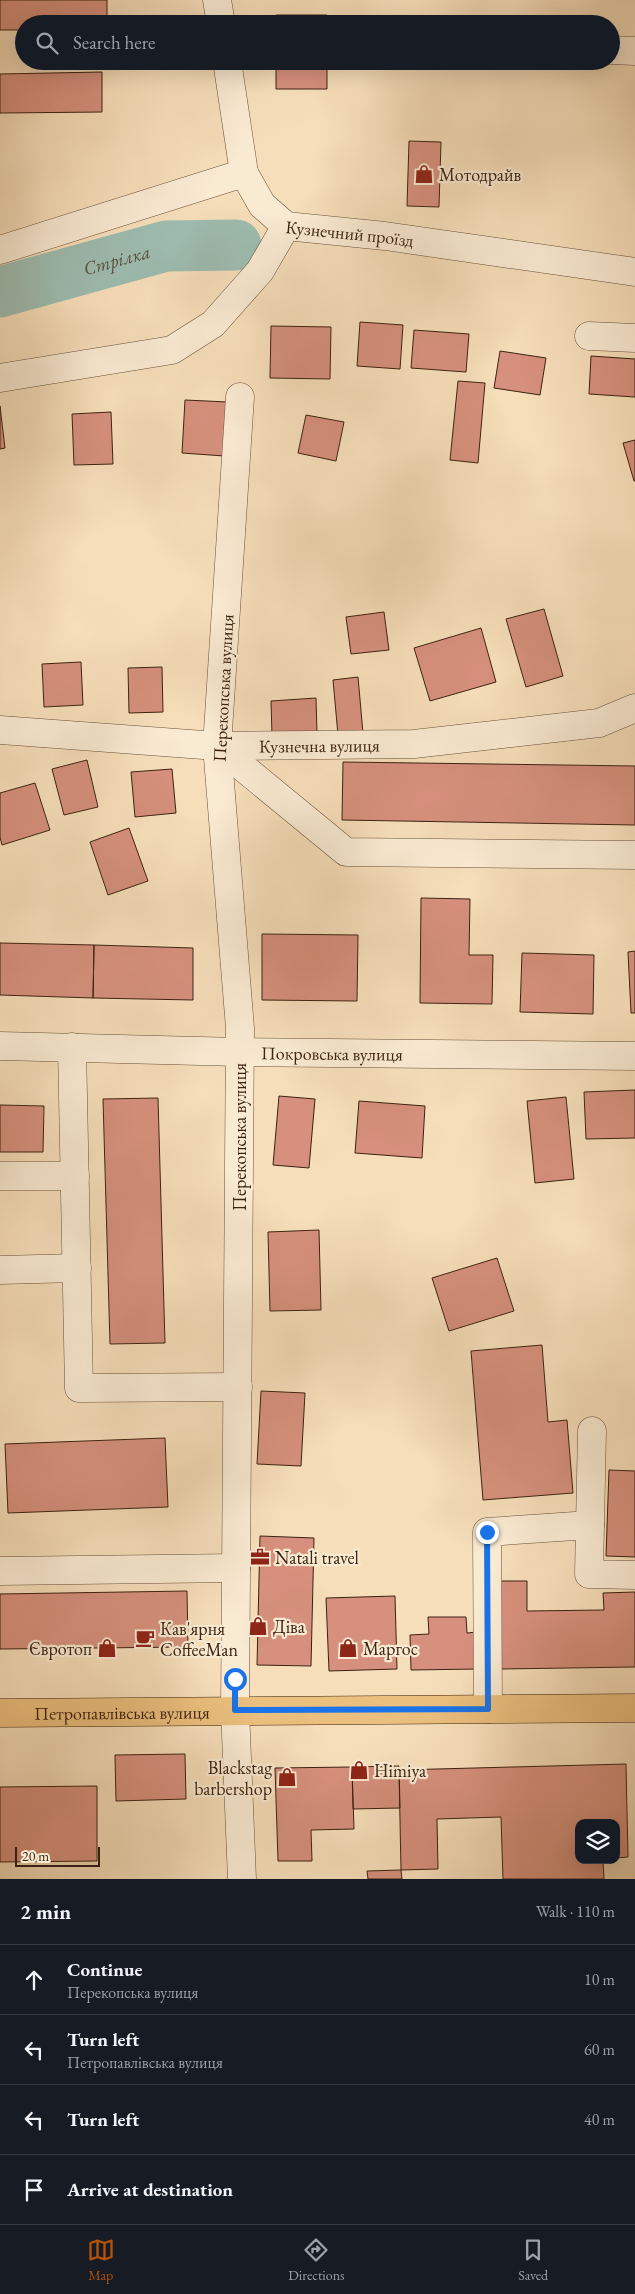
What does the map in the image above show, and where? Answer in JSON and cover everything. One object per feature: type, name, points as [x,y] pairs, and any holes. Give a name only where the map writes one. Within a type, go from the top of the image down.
[{"type":"main road","name":"Петропавлівська вулиця","points":[[0,1713],[635,1708]]},
{"type":"street","points":[[217,0],[220,15]]},
{"type":"street","points":[[620,51],[635,52]]},
{"type":"street","points":[[228,70],[244,173],[262,205],[286,226]]},
{"type":"street","points":[[0,250],[244,173]]},
{"type":"street","name":"Кузнечний проїзд","points":[[0,378],[172,350],[212,324],[260,271],[286,226],[385,236],[635,272]]},
{"type":"street","points":[[589,336],[635,338]]},
{"type":"street","name":"Перекопська вулиця","points":[[240,397],[217,746],[240,1052],[235,1710],[242,1879]]},
{"type":"street","name":"Кузнечна вулиця","points":[[0,730],[217,746],[414,744],[599,723],[635,708]]},
{"type":"street","points":[[217,746],[346,852],[635,855]]},
{"type":"street","name":"Покровська вулиця","points":[[0,1046],[240,1052],[635,1056]]},
{"type":"street","points":[[72,1047],[79,1388],[238,1387]]},
{"type":"street","points":[[0,1176],[75,1176]]},
{"type":"street","points":[[0,1270],[77,1268]]},
{"type":"street","points":[[592,1430],[589,1574],[635,1575]]},
{"type":"street","points":[[488,1709],[487,1532],[590,1525]]},
{"type":"street","points":[[0,1571],[236,1568]]},
{"type":"building","points":[[0,0],[107,0],[107,15],[15,15],[15,30],[0,30]]},
{"type":"building","points":[[276,70],[327,70],[327,89],[276,89]]},
{"type":"building","points":[[102,72],[102,112],[0,113],[0,74]]},
{"type":"building","name":"Мотодрайв","points":[[409,141],[441,142],[439,207],[407,206]]},
{"type":"building","points":[[360,322],[403,325],[400,369],[357,366]]},
{"type":"building","points":[[271,326],[331,327],[330,379],[270,378]]},
{"type":"building","points":[[414,330],[469,334],[466,372],[411,368]]},
{"type":"building","points":[[500,351],[546,358],[540,395],[494,388]]},
{"type":"building","points":[[591,356],[635,359],[635,397],[589,394]]},
{"type":"building","points":[[458,381],[485,383],[478,463],[450,460]]},
{"type":"building","points":[[185,400],[228,402],[224,456],[182,453]]},
{"type":"building","points":[[0,406],[5,448],[0,449]]},
{"type":"building","points":[[111,412],[113,464],[74,465],[72,414]]},
{"type":"building","points":[[306,415],[344,422],[336,461],[298,453]]},
{"type":"building","points":[[635,440],[635,481],[634,481],[623,443]]},
{"type":"building","points":[[544,609],[563,676],[526,687],[506,619]]},
{"type":"building","points":[[384,612],[389,650],[351,654],[346,617]]},
{"type":"building","points":[[481,628],[496,682],[430,701],[414,648]]},
{"type":"building","points":[[81,662],[83,705],[44,707],[42,664]]},
{"type":"building","points":[[162,667],[163,712],[129,713],[128,668]]},
{"type":"building","points":[[358,677],[363,733],[338,735],[333,680]]},
{"type":"building","points":[[316,698],[317,733],[272,735],[271,701]]},
{"type":"building","points":[[87,760],[98,807],[64,815],[52,769]]},
{"type":"building","points":[[343,762],[635,766],[635,825],[342,820]]},
{"type":"building","points":[[172,769],[176,813],[135,817],[131,772]]},
{"type":"building","points":[[35,783],[50,830],[2,845],[0,837],[0,793]]},
{"type":"building","points":[[129,828],[148,881],[108,895],[90,842]]},
{"type":"building","points":[[421,898],[470,899],[469,955],[493,955],[492,1004],[420,1003]]},
{"type":"building","points":[[262,934],[358,935],[357,1001],[262,1000]]},
{"type":"building","points":[[0,943],[94,945],[93,998],[0,995]]},
{"type":"building","points":[[94,945],[193,948],[193,1000],[93,998]]},
{"type":"building","points":[[635,951],[635,1013],[631,1013],[628,952]]},
{"type":"building","points":[[522,953],[594,955],[593,1014],[520,1012]]},
{"type":"building","points":[[635,1090],[635,1138],[586,1139],[584,1092]]},
{"type":"building","points":[[279,1096],[315,1099],[309,1168],[273,1165]]},
{"type":"building","points":[[566,1097],[574,1179],[535,1183],[527,1101]]},
{"type":"building","points":[[158,1098],[165,1343],[110,1344],[103,1099]]},
{"type":"building","points":[[359,1101],[425,1106],[422,1158],[355,1153]]},
{"type":"building","points":[[0,1105],[44,1106],[43,1152],[0,1152]]},
{"type":"building","points":[[319,1230],[321,1310],[270,1311],[268,1232]]},
{"type":"building","points":[[497,1258],[514,1311],[449,1331],[432,1278]]},
{"type":"building","points":[[542,1345],[548,1422],[567,1420],[573,1493],[483,1500],[471,1351]]},
{"type":"building","points":[[261,1391],[305,1393],[301,1466],[257,1464]]},
{"type":"building","points":[[165,1438],[168,1507],[8,1513],[5,1444]]},
{"type":"building","points":[[609,1470],[635,1471],[635,1557],[606,1556]]},
{"type":"building","points":[[260,1536],[314,1538],[311,1666],[257,1665]]},
{"type":"building","points":[[500,1581],[527,1581],[527,1611],[604,1610],[603,1593],[635,1592],[635,1667],[501,1669]]},
{"type":"building","points":[[187,1591],[188,1647],[0,1649],[0,1594]]},
{"type":"building","points":[[395,1596],[397,1669],[329,1671],[326,1598]]},
{"type":"building","points":[[428,1617],[466,1617],[467,1633],[477,1632],[479,1669],[411,1670],[410,1635],[429,1634]]},
{"type":"building","points":[[185,1754],[186,1799],[116,1801],[115,1755]]},
{"type":"building","points":[[626,1764],[628,1857],[620,1858],[620,1819],[575,1819],[575,1864],[603,1864],[604,1879],[503,1879],[501,1817],[437,1819],[438,1869],[401,1870],[399,1770]]},
{"type":"building","points":[[399,1766],[400,1808],[353,1809],[352,1767]]},
{"type":"building","points":[[352,1767],[354,1829],[311,1830],[312,1861],[278,1861],[275,1768]]},
{"type":"building","points":[[97,1786],[97,1861],[0,1862],[0,1787]]},
{"type":"building","points":[[401,1870],[402,1879],[368,1879],[367,1871]]},
{"type":"waterway","name":"Стрілка","points":[[0,292],[166,246],[236,245]]},
{"type":"place","name":"Мотодрайв","points":[[424,174]]},
{"type":"place","name":"Natali travel","points":[[260,1557]]},
{"type":"place","name":"Діва","points":[[258,1626]]},
{"type":"place","name":"Кав'ярня CoffeeMan","points":[[145,1638]]},
{"type":"place","name":"Євротоп","points":[[107,1648]]},
{"type":"place","name":"Маргос","points":[[348,1648]]},
{"type":"place","name":"Himiya","points":[[359,1770]]},
{"type":"place","name":"Blackstag barbershop","points":[[287,1777]]},
{"type":"route","points":[[235,1679],[235,1710],[488,1709],[487,1532]]}]
